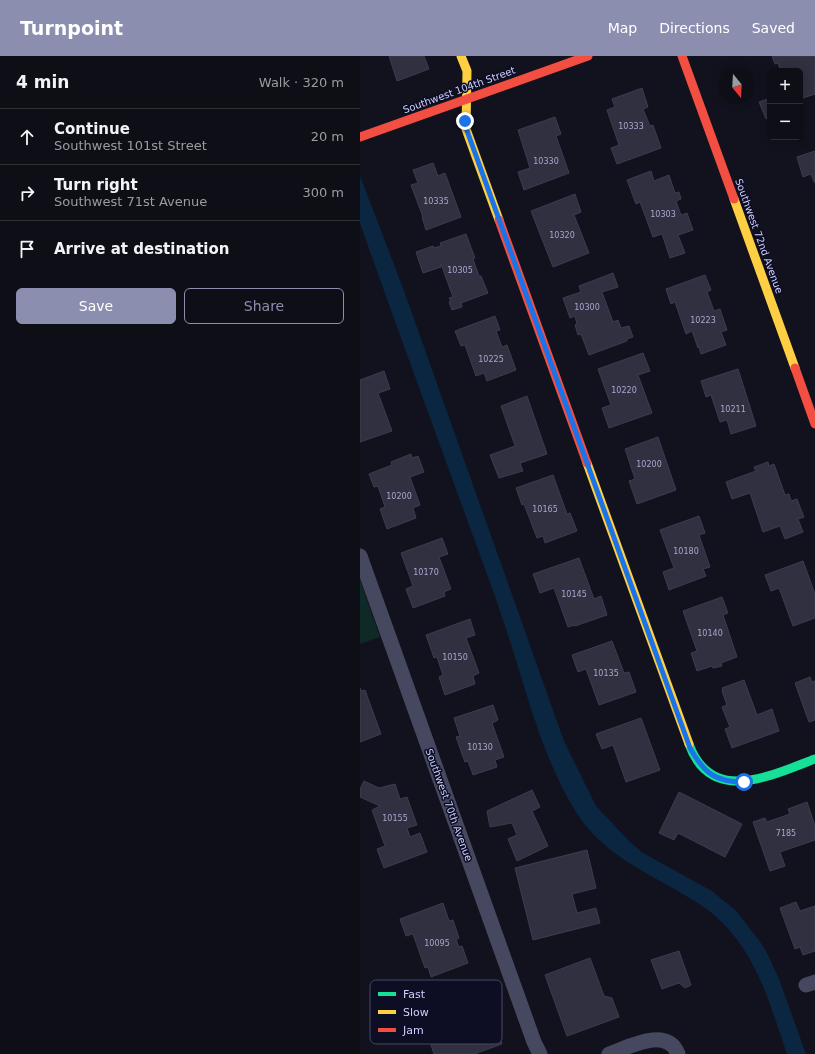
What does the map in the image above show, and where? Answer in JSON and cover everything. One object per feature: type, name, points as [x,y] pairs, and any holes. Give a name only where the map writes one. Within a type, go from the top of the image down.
[{"type":"street","points":[[461,56],[467,71],[465,121],[469,136],[690,748],[698,762],[708,772],[718,778],[730,782],[744,782],[759,779],[815,759]]},
{"type":"street","name":"Southwest 104th Street","points":[[360,137],[588,56]]},
{"type":"street","name":"Southwest 72nd Avenue","points":[[682,56],[815,424]]},
{"type":"street","name":"Southwest 70th Avenue","points":[[360,556],[534,1042],[540,1054]]},
{"type":"street","points":[[609,1054],[654,1039],[670,1042],[678,1054]]},
{"type":"green space","points":[[360,580],[380,637],[360,644]]},
{"type":"water","points":[[360,176],[403,288],[564,741],[596,806],[629,841],[643,853],[712,891],[735,910],[761,943],[768,955],[779,979],[806,1054],[787,1054],[760,979],[741,945],[728,929],[710,911],[636,867],[609,848],[585,825],[563,790],[543,744],[495,595],[360,223]]},
{"type":"building","points":[[389,56],[424,56],[429,69],[397,81]]},
{"type":"building","points":[[772,56],[815,56],[815,94],[803,98],[803,68],[780,68],[778,63],[775,64]]},
{"type":"building","points":[[642,88],[648,107],[643,109],[650,126],[653,125],[661,148],[617,164],[611,148],[619,145],[607,110],[615,107],[612,99]]},
{"type":"building","points":[[767,99],[767,119],[766,119],[759,102]]},
{"type":"building","points":[[555,117],[561,134],[556,136],[569,173],[524,190],[518,172],[530,168],[518,130]]},
{"type":"building","points":[[815,151],[814,182],[811,174],[803,177],[797,157]]},
{"type":"building","points":[[433,163],[438,176],[445,173],[461,217],[426,230],[423,217],[411,185],[418,183],[413,170]]},
{"type":"building","points":[[651,171],[654,181],[669,175],[675,193],[679,192],[681,199],[676,201],[681,215],[687,213],[693,230],[678,235],[685,253],[670,258],[662,234],[653,237],[640,202],[636,204],[627,180]]},
{"type":"building","points":[[575,194],[581,212],[574,215],[589,253],[553,267],[531,211]]},
{"type":"building","points":[[466,234],[475,258],[473,259],[479,276],[481,276],[488,293],[461,303],[462,307],[452,310],[449,302],[451,301],[449,298],[453,297],[441,264],[441,267],[423,273],[416,252],[433,246],[434,248],[441,246],[440,243]]},
{"type":"building","points":[[613,273],[618,287],[602,292],[613,322],[618,320],[621,328],[629,326],[633,337],[627,339],[627,341],[589,355],[581,334],[578,335],[575,325],[577,324],[575,316],[570,318],[563,298],[581,292],[579,286]]},
{"type":"building","points":[[705,275],[711,290],[707,292],[714,311],[720,309],[727,330],[721,332],[726,345],[701,354],[692,331],[686,334],[675,302],[671,304],[666,289]]},
{"type":"building","points":[[495,316],[500,330],[496,331],[502,347],[507,345],[516,370],[487,381],[484,373],[476,376],[465,345],[461,346],[455,331]]},
{"type":"building","points":[[643,353],[650,371],[638,375],[652,413],[609,428],[602,408],[611,405],[598,369]]},
{"type":"building","points":[[738,369],[756,426],[731,434],[727,420],[720,422],[711,395],[706,397],[701,381]]},
{"type":"building","points":[[384,371],[390,389],[378,393],[392,431],[360,442],[360,380]]},
{"type":"building","points":[[527,396],[547,454],[520,463],[523,471],[499,478],[490,455],[515,446],[501,406]]},
{"type":"building","points":[[658,437],[676,490],[637,504],[629,481],[635,479],[625,449]]},
{"type":"building","points":[[411,454],[412,458],[418,456],[424,472],[410,477],[420,505],[413,508],[416,518],[387,529],[380,509],[385,507],[378,486],[374,487],[369,474],[392,465],[391,462]]},
{"type":"building","points":[[768,462],[769,466],[774,464],[785,495],[789,494],[791,501],[797,499],[804,517],[798,519],[803,532],[785,539],[780,526],[763,532],[750,493],[732,499],[726,482],[756,471],[754,467]]},
{"type":"building","points":[[553,475],[567,514],[570,513],[577,531],[545,543],[543,536],[537,538],[516,488]]},
{"type":"building","points":[[699,516],[705,533],[699,535],[710,567],[703,569],[706,576],[669,590],[663,572],[674,568],[660,530]]},
{"type":"building","points":[[442,538],[448,554],[439,557],[451,589],[444,592],[445,596],[413,608],[406,589],[413,586],[401,553]]},
{"type":"building","points":[[579,558],[594,599],[601,596],[607,615],[568,627],[554,588],[540,593],[533,574]]},
{"type":"building","points":[[803,561],[815,594],[815,618],[793,626],[779,588],[771,591],[765,575]]},
{"type":"building","points":[[722,597],[728,613],[723,615],[737,657],[721,663],[722,666],[713,668],[712,666],[697,671],[691,653],[697,651],[683,611]]},
{"type":"building","points":[[470,619],[475,635],[466,638],[479,673],[473,676],[475,684],[445,695],[439,677],[443,675],[437,657],[434,658],[426,635]]},
{"type":"building","points":[[612,641],[624,673],[629,672],[636,692],[599,705],[586,669],[578,672],[572,655]]},
{"type":"building","points":[[810,677],[812,682],[815,681],[815,720],[809,722],[795,683]]},
{"type":"building","points":[[744,680],[757,715],[772,709],[779,731],[732,748],[725,729],[730,727],[722,707],[727,705],[722,688]]},
{"type":"building","points":[[360,688],[361,691],[365,690],[381,734],[360,742]]},
{"type":"building","points":[[493,705],[498,720],[492,723],[504,757],[495,760],[497,767],[473,775],[468,761],[465,762],[456,737],[460,736],[454,718]]},
{"type":"building","points":[[641,718],[660,770],[626,782],[613,745],[602,749],[596,734]]},
{"type":"building","points":[[364,781],[379,788],[395,784],[400,799],[407,797],[417,825],[407,828],[410,837],[420,833],[427,852],[384,868],[377,849],[385,846],[372,810],[380,806],[360,797],[360,789]]},
{"type":"building","points":[[532,790],[540,807],[532,811],[548,846],[517,861],[508,839],[517,835],[512,823],[490,827],[487,811]]},
{"type":"building","points":[[679,792],[742,824],[725,857],[678,833],[674,840],[659,833]]},
{"type":"building","points":[[807,802],[815,826],[815,840],[780,852],[785,866],[770,871],[753,822],[765,818],[767,822],[790,814],[788,809]]},
{"type":"building","points":[[587,850],[596,888],[572,894],[577,913],[596,908],[600,923],[533,940],[515,868]]},
{"type":"building","points":[[796,902],[800,911],[815,906],[815,951],[803,955],[800,947],[795,949],[780,908]]},
{"type":"building","points":[[443,903],[449,921],[453,920],[459,938],[456,940],[459,947],[462,946],[468,963],[431,977],[428,967],[425,968],[413,934],[406,936],[400,919]]},
{"type":"building","points":[[679,951],[691,985],[685,988],[679,983],[662,989],[651,960]]},
{"type":"building","points":[[590,958],[604,996],[612,998],[619,1017],[567,1036],[545,975]]},
{"type":"building","points":[[502,1044],[477,1054],[434,1054],[431,1045]]},
{"type":"traffic: fast","points":[[689,744],[699,763],[712,775],[727,780],[744,781],[762,778],[815,759]]},
{"type":"traffic: slow","points":[[461,56],[467,71],[466,129],[499,220]]},
{"type":"traffic: slow","points":[[734,199],[795,368]]},
{"type":"traffic: slow","points":[[587,463],[689,744]]},
{"type":"traffic: jam","points":[[360,137],[588,56]]},
{"type":"traffic: jam","points":[[682,56],[734,199]]},
{"type":"traffic: jam","points":[[499,220],[587,463]]},
{"type":"traffic: jam","points":[[795,368],[815,424]]},
{"type":"route","points":[[465,121],[466,128],[690,748],[698,762],[708,772],[718,778],[730,782],[744,782]]}]
